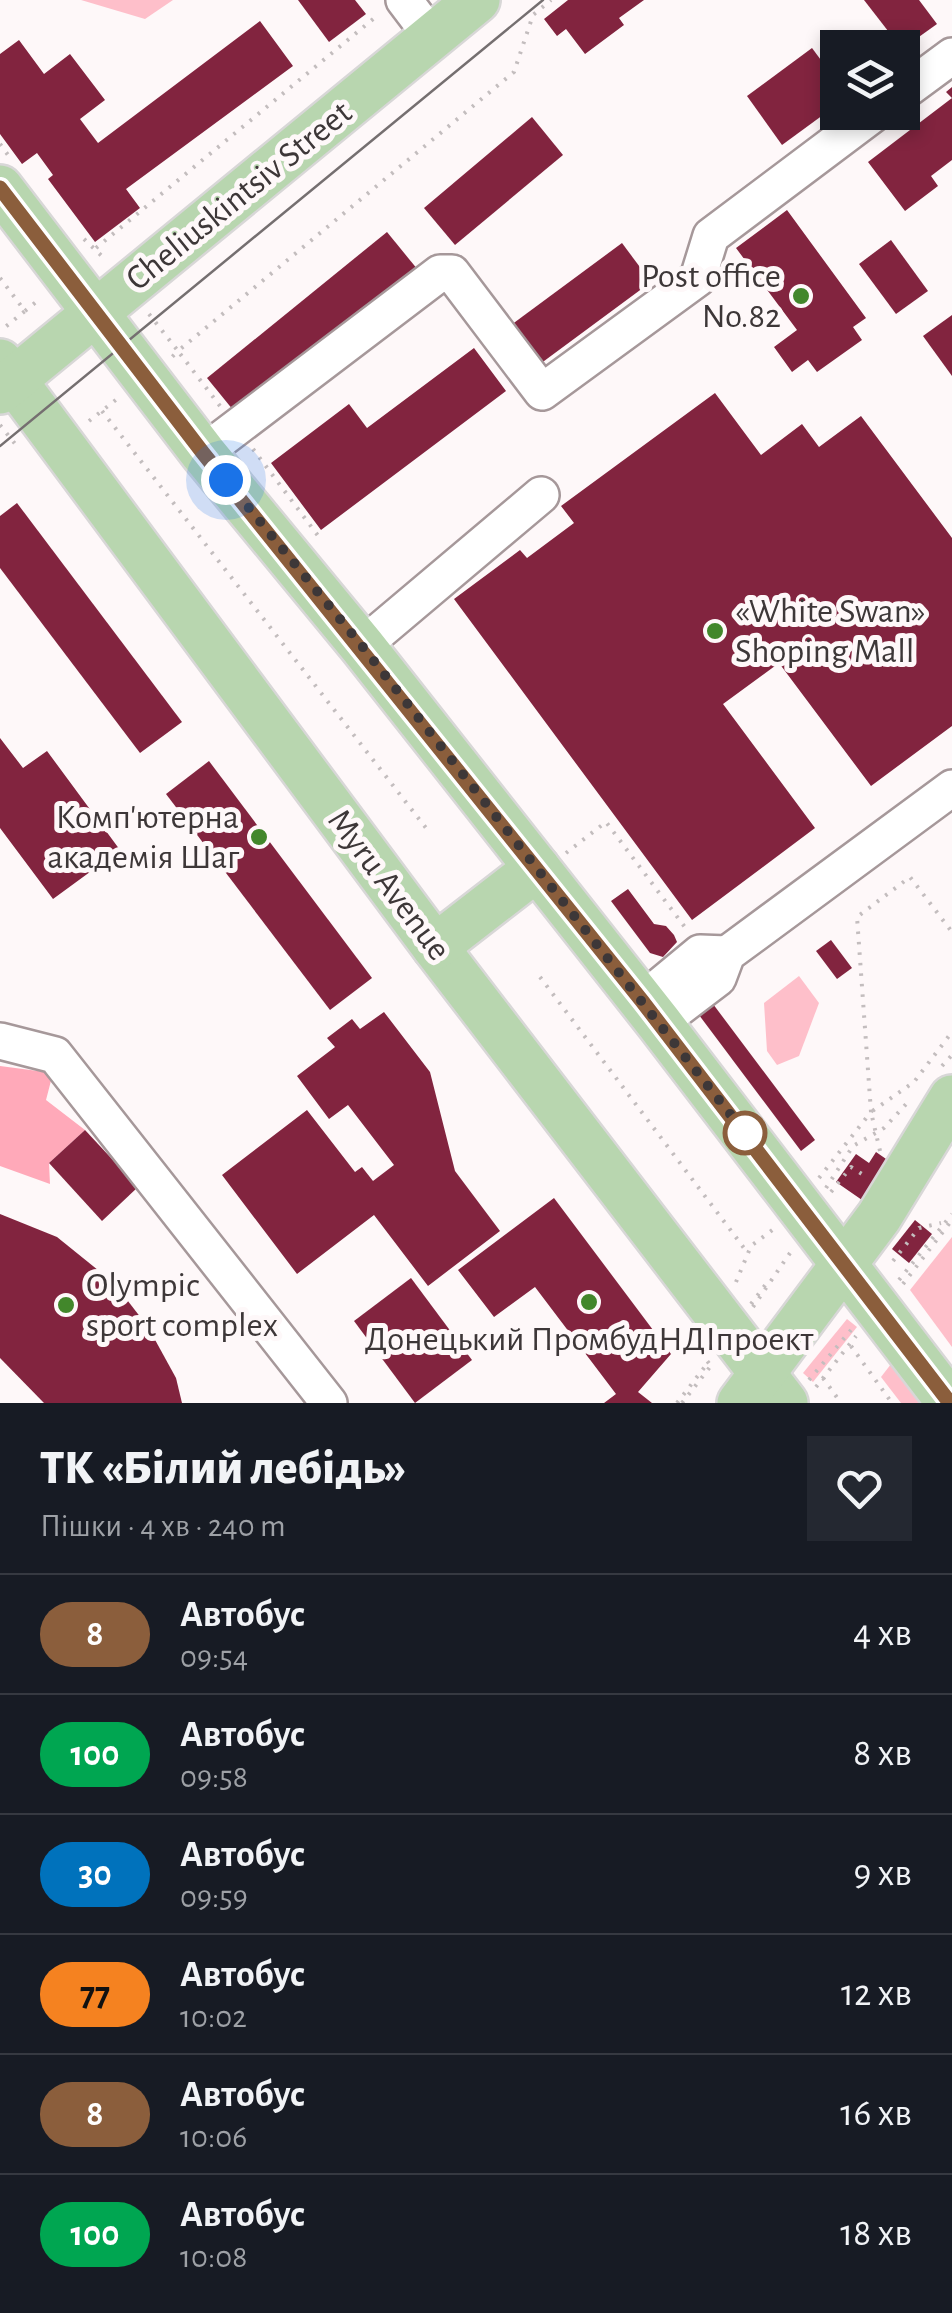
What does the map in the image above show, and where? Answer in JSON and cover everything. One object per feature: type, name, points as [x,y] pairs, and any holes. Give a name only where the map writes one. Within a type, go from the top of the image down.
[{"type":"main road","name":"Cheliuskintsiv Street","points":[[4,378],[95,314],[477,0]]},
{"type":"main road","points":[[0,188],[95,314],[219,440],[362,646],[550,862],[650,1012],[824,1207],[845,1262],[950,1403]]},
{"type":"main road","name":"Myru Avenue","points":[[4,378],[734,1336],[763,1393]]},
{"type":"main road","points":[[435,947],[550,862]]},
{"type":"main road","points":[[763,1393],[845,1262],[872,1196],[952,1098]]},
{"type":"main road","points":[[872,1196],[952,1141]]},
{"type":"street","points":[[395,4],[432,38]]},
{"type":"street","points":[[920,79],[952,56]]},
{"type":"street","points":[[219,440],[440,273],[452,273],[468,290],[542,392],[698,278],[711,236],[852,130]]},
{"type":"street","points":[[362,646],[542,495]]},
{"type":"street","points":[[650,1012],[718,978],[727,954],[952,788]]},
{"type":"street","points":[[0,1041],[56,1055],[329,1403]]},
{"type":"path","points":[[328,549],[219,440],[178,352],[514,72],[533,14],[551,0]]},
{"type":"path","points":[[96,248],[395,4]]},
{"type":"path","points":[[0,278],[25,311]]},
{"type":"path","points":[[0,330],[48,292]]},
{"type":"path","points":[[102,411],[426,828]]},
{"type":"path","points":[[550,862],[606,822],[693,937]]},
{"type":"path","points":[[881,1153],[871,1112],[857,917],[910,877],[952,932]]},
{"type":"path","points":[[540,977],[747,1252]]},
{"type":"path","points":[[824,1207],[812,1187],[871,1112],[914,1082],[952,1032]]},
{"type":"path","points":[[682,1403],[734,1336],[852,1167],[872,1196]]},
{"type":"path","points":[[734,1290],[747,1252],[769,1230],[824,1207]]},
{"type":"path","points":[[893,1261],[919,1228],[951,1221]]},
{"type":"path","points":[[850,1344],[892,1403]]},
{"type":"path","points":[[823,1378],[841,1403]]},
{"type":"shaded area","points":[[81,0],[173,0],[145,19]]},
{"type":"shaded area","points":[[799,976],[819,1003],[799,1056],[777,1065],[767,1051],[764,1003]]},
{"type":"shaded area","points":[[0,1066],[53,1073],[46,1100],[85,1130],[49,1163],[50,1184],[0,1166]]},
{"type":"shaded area","points":[[952,1237],[952,1347],[910,1290]]},
{"type":"shaded area","points":[[847,1319],[857,1327],[813,1382],[803,1373]]},
{"type":"shaded area","points":[[898,1355],[933,1403],[901,1403],[881,1377]]},
{"type":"building","points":[[298,0],[355,0],[366,14],[329,42]]},
{"type":"building","points":[[568,0],[644,0],[619,18],[624,25],[585,54],[566,29],[557,36],[544,19]]},
{"type":"building","points":[[864,0],[919,0],[937,24],[920,36],[920,30],[887,30]]},
{"type":"building","points":[[260,21],[293,66],[126,189],[140,208],[95,242],[48,179],[53,175],[37,153],[22,164],[0,134],[0,54],[19,40],[44,74],[70,54],[105,100],[80,119],[98,143]]},
{"type":"building","points":[[812,48],[820,59],[820,117],[782,145],[747,96]]},
{"type":"building","points":[[952,98],[952,160],[931,176],[938,186],[905,211],[868,162],[910,130],[920,130],[920,122]]},
{"type":"building","points":[[532,117],[563,155],[455,245],[424,208]]},
{"type":"building","points":[[787,210],[866,318],[853,327],[862,340],[817,372],[808,360],[792,372],[774,347],[797,330],[736,248]]},
{"type":"building","points":[[387,232],[418,270],[238,416],[207,378]]},
{"type":"building","points":[[891,240],[928,291],[896,314],[859,264]]},
{"type":"building","points":[[622,243],[651,282],[536,367],[507,328]]},
{"type":"building","points":[[952,315],[952,376],[923,336]]},
{"type":"building","points":[[474,348],[506,391],[321,530],[271,463],[349,404],[367,428]]},
{"type":"building","name":"«White Swan» Shoping Mall","points":[[715,393],[761,455],[802,424],[819,447],[861,416],[952,538],[952,726],[871,786],[779,663],[723,704],[815,828],[692,920],[454,599],[520,550],[527,558],[574,523],[561,506]]},
{"type":"building","points":[[17,503],[182,722],[140,753],[0,568],[0,516]]},
{"type":"building","points":[[0,738],[23,768],[47,751],[120,850],[53,899],[0,828]]},
{"type":"building","points":[[209,761],[372,978],[330,1010],[166,794]]},
{"type":"building","points":[[628,889],[654,924],[666,926],[674,935],[677,942],[663,957],[650,953],[611,901]]},
{"type":"building","points":[[831,940],[852,968],[837,979],[816,951]]},
{"type":"building","points":[[707,996],[815,1140],[801,1151],[693,1007]]},
{"type":"building","points":[[384,1012],[430,1072],[455,1171],[500,1231],[428,1286],[374,1215],[297,1274],[222,1175],[307,1110],[355,1172],[362,1167],[373,1181],[394,1165],[348,1105],[329,1119],[297,1076],[335,1047],[327,1038],[352,1019],[360,1029]]},
{"type":"building","points":[[85,1130],[138,1187],[102,1221],[49,1163]]},
{"type":"building","points":[[876,1152],[889,1161],[862,1200],[836,1182],[856,1154],[869,1163]]},
{"type":"building","name":"Донецький ПромбудНДІпроект","points":[[554,1198],[671,1354],[638,1392],[652,1403],[604,1403],[616,1394],[535,1287],[494,1317],[458,1270]]},
{"type":"building","name":"Olympic sport complex","points":[[0,1214],[57,1237],[114,1283],[148,1327],[176,1378],[182,1403],[44,1403],[0,1358]]},
{"type":"building","points":[[915,1220],[932,1234],[909,1263],[892,1249]]},
{"type":"building","points":[[411,1278],[472,1360],[415,1403],[354,1321]]},
{"type":"tram line","points":[[0,446],[543,0]]},
{"type":"bus line","name":"8","points":[[0,188],[203,453],[362,646],[642,1001],[950,1403]]},
{"type":"place","name":"Post office No.82","points":[[801,296]]},
{"type":"place","name":"«White Swan» Shoping Mall","points":[[715,631]]},
{"type":"place","name":"Комп'ютерна академія Шаг","points":[[259,837]]},
{"type":"place","name":"Донецький ПромбудНДІпроект","points":[[589,1302]]},
{"type":"place","name":"Olympic sport complex","points":[[66,1305]]},
{"type":"route","points":[[226,480],[362,646],[747,1136],[745,1133]]}]
